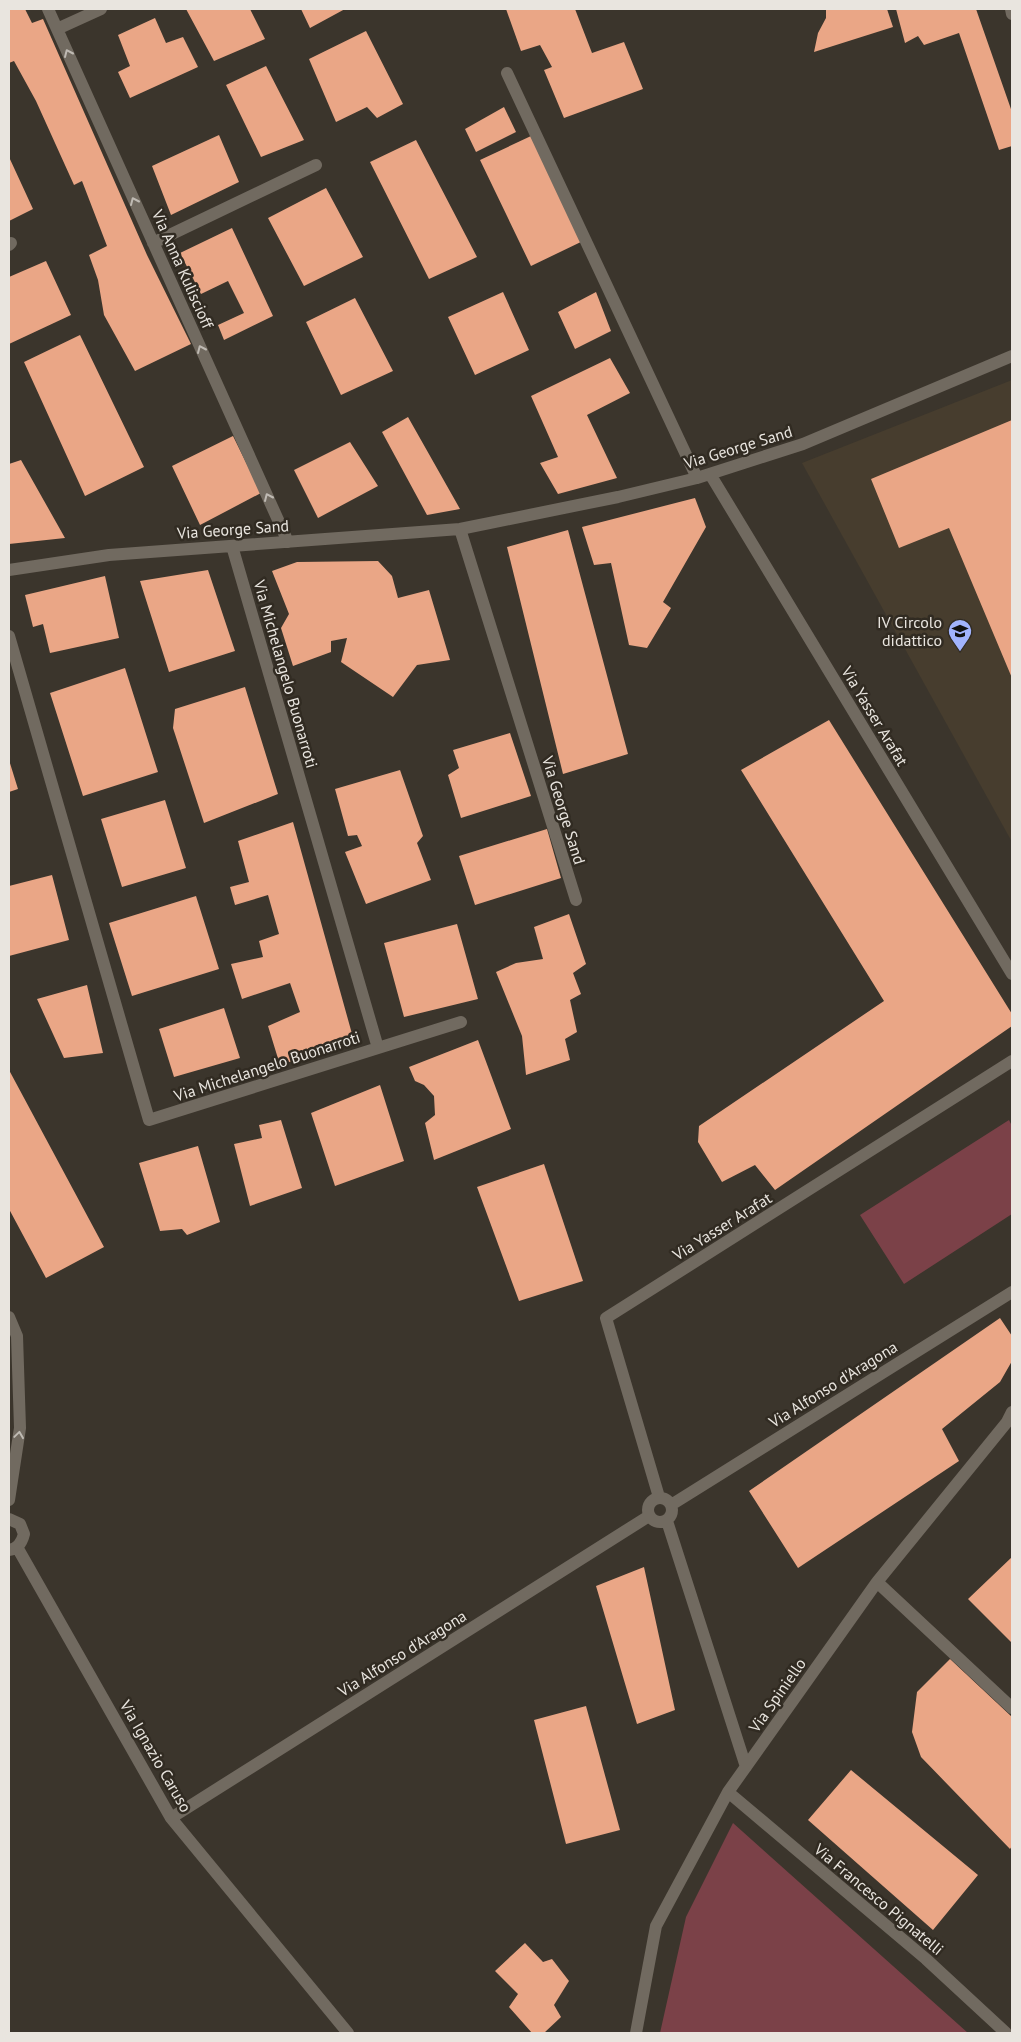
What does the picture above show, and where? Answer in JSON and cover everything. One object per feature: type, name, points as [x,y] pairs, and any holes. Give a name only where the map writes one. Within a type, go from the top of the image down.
[{"type":"street","name":"Via Anna Kuliscioff","points":[[48,9],[288,542]]},
{"type":"street","points":[[57,29],[100,9]]},
{"type":"street","points":[[1010,9],[1012,14]]},
{"type":"street","points":[[507,72],[697,478]]},
{"type":"street","points":[[153,243],[316,165]]},
{"type":"street","name":"Via George Sand","points":[[9,570],[110,554],[460,529],[618,497],[697,478],[803,444],[1012,356]]},
{"type":"street","name":"Via Yasser Arafat","points":[[710,474],[1012,974]]},
{"type":"street","name":"Via George Sand","points":[[460,529],[576,900]]},
{"type":"street","name":"Via Michelangelo Buonarroti","points":[[9,636],[149,1120],[378,1048],[232,546]]},
{"type":"street","points":[[378,1048],[461,1022]]},
{"type":"street","name":"Via Yasser Arafat","points":[[659,1497],[606,1318],[1012,1061]]},
{"type":"street","name":"Via Alfonso d'Aragona","points":[[671,1505],[1012,1292]]},
{"type":"street","points":[[9,1317],[17,1336],[20,1428],[9,1500]]},
{"type":"street","name":"Via Spiniello","points":[[636,2033],[656,1926],[728,1792],[877,1582],[1007,1422],[1012,1412]]},
{"type":"street","points":[[659,1497],[667,1499],[671,1505],[673,1512],[667,1520],[659,1522],[649,1516],[649,1504],[652,1500],[659,1497]]},
{"type":"street","name":"Via Alfonso d'Aragona","points":[[172,1818],[649,1516]]},
{"type":"street","points":[[9,1519],[16,1521],[23,1529],[23,1539],[13,1548]]},
{"type":"street","points":[[667,1520],[746,1767]]},
{"type":"street","name":"Via Ignazio Caruso","points":[[13,1548],[172,1818],[348,2033]]},
{"type":"street","points":[[877,1582],[1012,1708]]},
{"type":"street","name":"Via Francesco Pignatelli","points":[[728,1792],[926,1959],[1006,2033]]},
{"type":"shaded area","name":"IV Circolo didattico","points":[[1012,380],[1012,842],[802,463]]},
{"type":"shaded area","points":[[1009,1120],[1012,1126],[1012,1214],[904,1284],[860,1215]]},
{"type":"shaded area","points":[[733,1823],[968,2033],[660,2033],[686,1917]]},
{"type":"building","points":[[9,9],[25,9],[32,23],[43,19],[147,255],[191,344],[135,371],[104,315],[98,280],[89,255],[107,246],[82,181],[74,185],[36,101],[14,61],[9,63]]},
{"type":"building","points":[[186,9],[250,9],[265,39],[214,61]]},
{"type":"building","points":[[301,9],[345,9],[310,28]]},
{"type":"building","points":[[506,9],[575,9],[592,53],[624,42],[643,89],[564,118],[544,70],[552,67],[540,45],[521,51]]},
{"type":"building","points":[[826,9],[887,9],[893,27],[814,52],[818,33],[826,18]]},
{"type":"building","points":[[896,9],[976,9],[1012,112],[1012,146],[999,150],[959,33],[924,45],[918,36],[905,43]]},
{"type":"building","points":[[155,18],[166,43],[183,37],[198,67],[130,98],[118,72],[130,66],[118,35]]},
{"type":"building","points":[[366,31],[403,104],[377,118],[367,107],[336,122],[309,59]]},
{"type":"building","points":[[266,66],[304,140],[261,157],[226,85]]},
{"type":"building","points":[[504,107],[516,132],[476,152],[465,129]]},
{"type":"building","points":[[219,135],[239,182],[171,215],[152,166]]},
{"type":"building","points":[[531,136],[585,240],[531,266],[480,160]]},
{"type":"building","points":[[416,140],[477,257],[429,279],[370,162]]},
{"type":"building","points":[[9,157],[33,209],[9,221]]},
{"type":"building","points":[[326,188],[363,257],[304,286],[268,218]]},
{"type":"building","points":[[232,228],[273,316],[224,340],[218,325],[244,313],[228,281],[201,294],[180,253]]},
{"type":"building","points":[[46,261],[71,315],[9,344],[9,277]]},
{"type":"building","points":[[503,292],[529,350],[475,375],[448,317]]},
{"type":"building","points":[[596,292],[611,331],[575,349],[558,312]]},
{"type":"building","points":[[355,298],[393,371],[341,395],[306,322]]},
{"type":"building","points":[[80,335],[144,467],[85,496],[24,362]]},
{"type":"building","points":[[610,358],[630,393],[587,415],[617,478],[558,494],[540,463],[558,457],[531,396]]},
{"type":"building","points":[[408,417],[460,509],[427,515],[382,432]]},
{"type":"building","points":[[1012,420],[1012,678],[949,528],[899,548],[871,479]]},
{"type":"building","points":[[233,436],[261,493],[200,525],[172,466]]},
{"type":"building","points":[[350,442],[378,486],[318,518],[294,470]]},
{"type":"building","points":[[21,460],[65,538],[9,544],[9,464]]},
{"type":"building","points":[[695,498],[706,527],[663,602],[671,608],[647,648],[629,645],[611,563],[594,565],[582,527]]},
{"type":"building","points":[[568,530],[628,754],[563,774],[507,547]]},
{"type":"building","points":[[378,561],[392,576],[398,598],[429,590],[450,660],[417,665],[393,697],[341,662],[347,638],[331,641],[331,652],[293,666],[281,628],[289,614],[272,571],[297,562]]},
{"type":"building","points":[[208,570],[235,651],[169,672],[140,581]]},
{"type":"building","points":[[105,576],[119,638],[50,653],[43,624],[33,627],[25,595]]},
{"type":"building","points":[[125,668],[158,772],[83,796],[50,693]]},
{"type":"building","points":[[245,687],[278,794],[204,823],[173,728],[175,709]]},
{"type":"building","points":[[829,720],[1012,1014],[1012,1026],[775,1190],[755,1165],[722,1182],[698,1142],[699,1126],[884,1001],[741,770]]},
{"type":"building","points":[[510,733],[531,796],[461,818],[448,775],[459,768],[453,750]]},
{"type":"building","points":[[9,760],[18,789],[9,792]]},
{"type":"building","points":[[400,770],[423,836],[417,843],[431,880],[366,904],[345,852],[362,846],[357,835],[348,836],[335,789]]},
{"type":"building","points":[[165,800],[186,868],[122,887],[101,819]]},
{"type":"building","points":[[293,822],[354,1041],[280,1065],[268,1026],[300,1012],[290,983],[242,999],[231,964],[263,957],[259,941],[279,934],[268,895],[235,905],[230,887],[249,882],[238,841]]},
{"type":"building","points":[[547,829],[561,878],[475,905],[459,856]]},
{"type":"building","points":[[52,875],[69,940],[9,956],[9,886]]},
{"type":"building","points":[[196,896],[219,969],[132,996],[109,923]]},
{"type":"building","points":[[569,914],[586,964],[573,973],[581,994],[570,1000],[577,1032],[565,1039],[570,1060],[526,1075],[522,1036],[496,972],[516,963],[543,959],[534,927]]},
{"type":"building","points":[[457,924],[478,999],[404,1017],[384,943]]},
{"type":"building","points":[[87,985],[103,1053],[64,1058],[37,999]]},
{"type":"building","points":[[224,1008],[240,1058],[174,1077],[159,1029]]},
{"type":"building","points":[[478,1040],[511,1129],[434,1160],[425,1123],[435,1115],[434,1096],[424,1085],[415,1081],[409,1067]]},
{"type":"building","points":[[9,1070],[104,1247],[46,1278],[9,1209]]},
{"type":"building","points":[[380,1085],[404,1161],[335,1186],[311,1113]]},
{"type":"building","points":[[281,1120],[302,1188],[250,1206],[234,1144],[262,1138],[259,1125]]},
{"type":"building","points":[[198,1146],[220,1222],[187,1235],[182,1229],[160,1231],[139,1163]]},
{"type":"building","points":[[544,1164],[583,1281],[519,1301],[477,1187]]},
{"type":"building","points":[[1000,1318],[1012,1336],[1012,1361],[1000,1382],[942,1429],[959,1461],[798,1568],[749,1491]]},
{"type":"building","points":[[1012,1557],[1012,1643],[968,1599]]},
{"type":"building","points":[[644,1567],[675,1710],[637,1724],[596,1586]]},
{"type":"building","points":[[950,1659],[1012,1717],[1012,1846],[1010,1849],[921,1757],[912,1732],[917,1692]]},
{"type":"building","points":[[586,1706],[620,1830],[566,1844],[534,1720]]},
{"type":"building","points":[[851,1770],[978,1875],[933,1930],[808,1820]]},
{"type":"building","points":[[525,1943],[543,1962],[552,1959],[569,1981],[554,2005],[561,2017],[544,2033],[532,2033],[509,2007],[518,1994],[495,1971]]},
{"type":"place","name":"IV Circolo didattico","points":[[960,652]]}]
